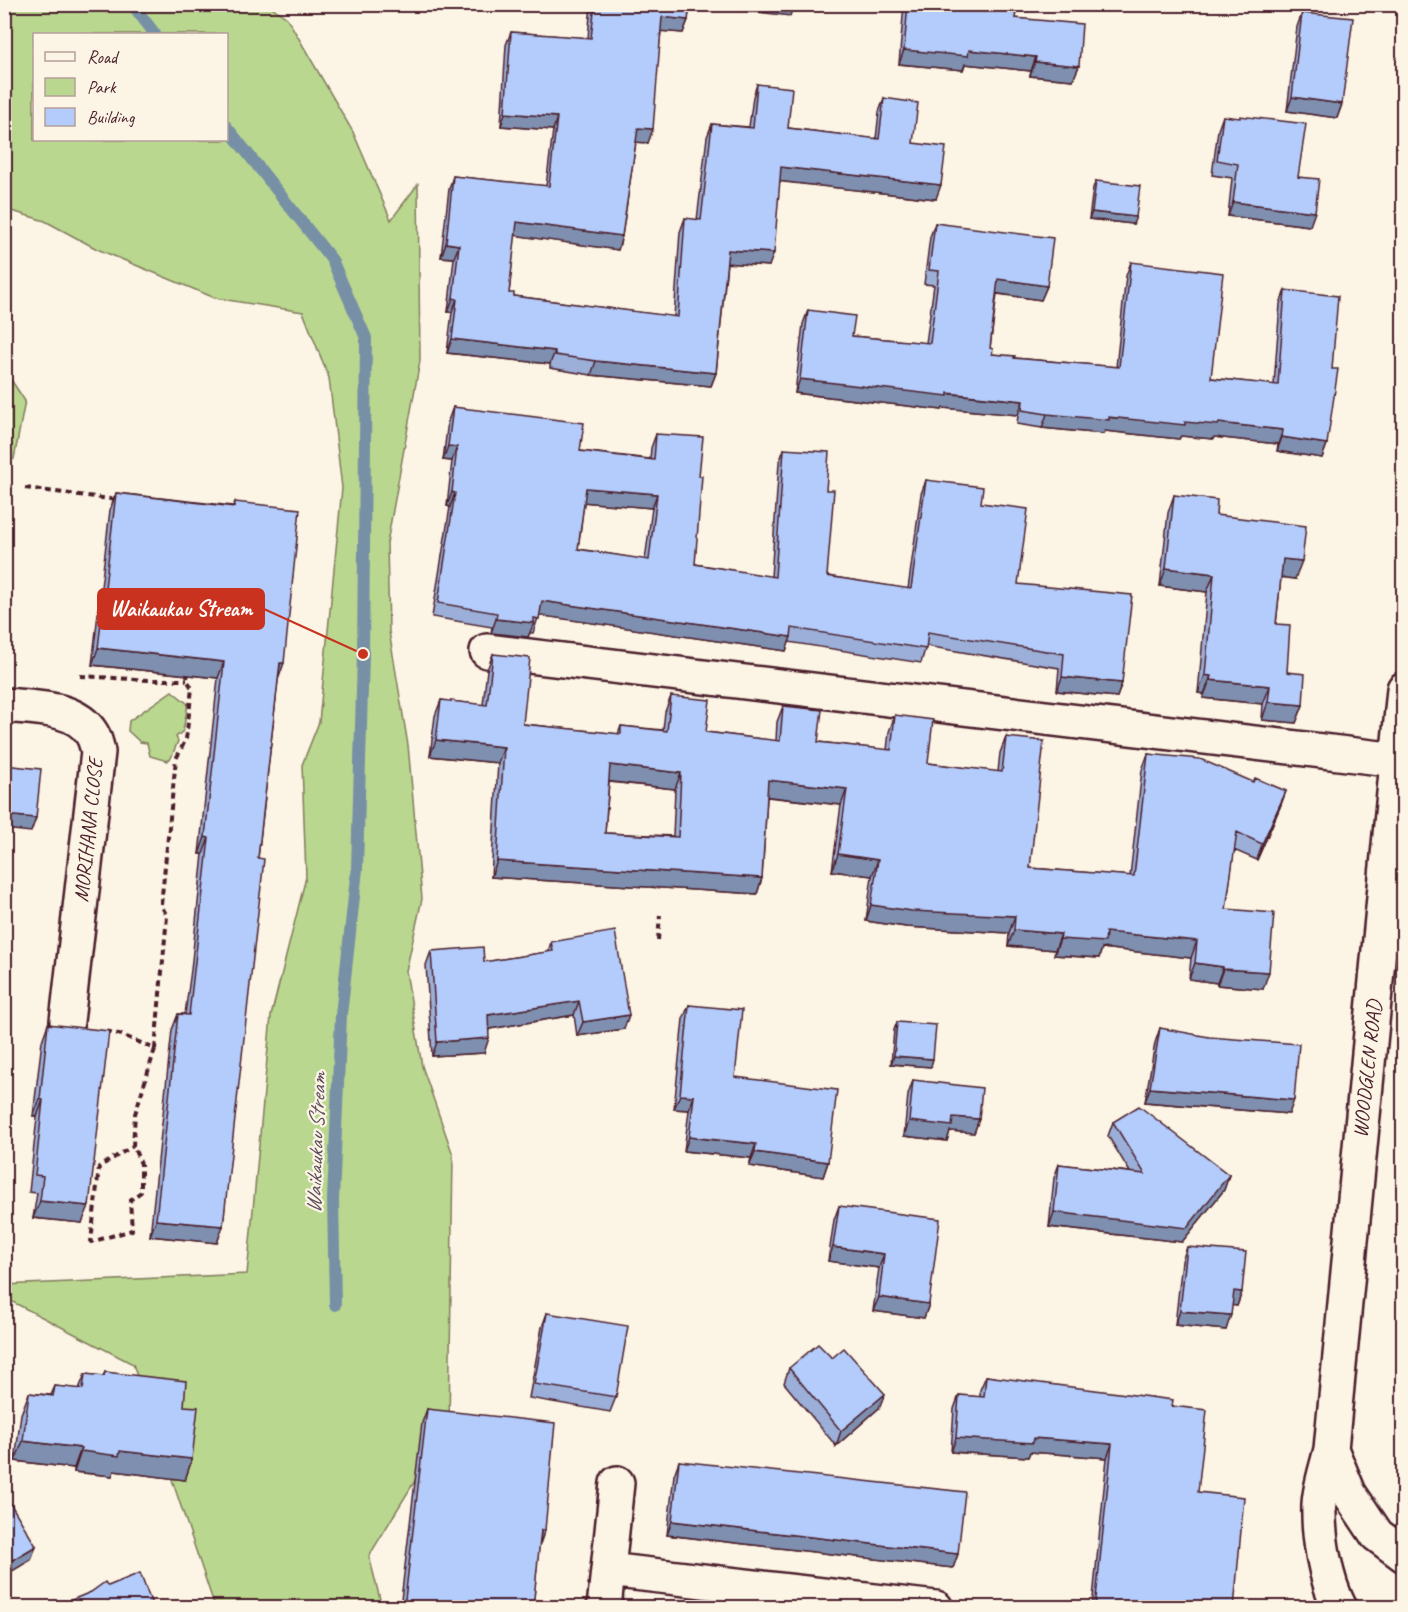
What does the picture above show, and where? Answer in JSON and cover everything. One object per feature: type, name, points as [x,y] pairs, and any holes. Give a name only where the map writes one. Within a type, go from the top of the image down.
[{"type":"street","points":[[487,651],[1397,760]]},
{"type":"street","name":"WOODGLEN ROAD","points":[[1340,1608],[1332,1593],[1323,1548],[1319,1503],[1330,1449],[1404,689]]},
{"type":"street","name":"MORIHANA CLOSE","points":[[4,705],[56,711],[77,719],[92,734],[98,752],[67,1021]]},
{"type":"street","name":"WOODGLEN ROAD","points":[[1330,1449],[1349,1493],[1377,1535],[1404,1555]]},
{"type":"street","points":[[604,1608],[617,1483]]},
{"type":"street","points":[[608,1570],[936,1608]]},
{"type":"path","points":[[25,488],[126,501]]},
{"type":"path","points":[[133,1146],[99,1167],[91,1242],[132,1230],[130,1200],[141,1192],[141,1164],[133,1146],[135,1114],[154,1049],[167,916],[160,905],[176,759],[186,740],[192,688],[187,680],[188,669]]},
{"type":"path","points":[[76,675],[187,680]]},
{"type":"path","points":[[658,940],[660,915]]},
{"type":"path","points":[[67,1021],[122,1035],[154,1049]]},
{"type":"green space","points":[[5,5],[269,5],[287,18],[353,132],[391,220],[418,184],[420,361],[387,543],[389,631],[408,745],[422,899],[406,971],[422,1066],[453,1155],[449,1425],[369,1556],[382,1607],[215,1607],[133,1364],[5,1298],[4,1285],[247,1274],[271,1016],[306,877],[302,765],[319,722],[342,488],[329,378],[303,312],[215,298],[97,249],[45,221],[5,209]]},
{"type":"green space","points":[[4,369],[25,401],[14,459],[5,460]]},
{"type":"green space","points":[[172,691],[188,704],[183,731],[176,737],[178,741],[171,758],[167,761],[150,756],[147,743],[140,742],[128,731],[129,721]]},
{"type":"building","points":[[595,4],[690,4],[688,20],[662,17],[653,129],[638,128],[622,236],[517,222],[509,293],[514,293],[514,296],[678,317],[685,218],[701,220],[712,124],[753,128],[757,84],[792,88],[788,128],[879,139],[884,98],[918,103],[913,143],[946,147],[941,185],[781,167],[774,253],[728,250],[716,373],[596,361],[555,355],[555,351],[452,339],[457,299],[453,298],[459,245],[446,243],[453,176],[549,186],[557,117],[505,113],[511,32],[591,38]]},
{"type":"building","points":[[908,4],[1017,4],[1015,18],[1082,24],[1079,66],[1035,62],[1036,57],[969,50],[968,56],[904,50]]},
{"type":"building","points":[[1302,13],[1353,18],[1342,104],[1292,97]]},
{"type":"building","points":[[1223,116],[1306,124],[1298,177],[1319,179],[1315,212],[1233,202],[1238,164],[1217,160]]},
{"type":"building","points":[[1096,181],[1140,186],[1136,217],[1092,212]]},
{"type":"building","points":[[935,223],[1053,238],[1047,286],[998,279],[990,348],[993,349],[992,354],[1015,356],[1014,358],[1119,367],[1131,262],[1223,273],[1211,378],[1278,385],[1285,290],[1338,296],[1332,369],[1338,369],[1327,444],[1282,437],[1283,430],[1219,423],[1218,425],[1185,422],[1185,425],[1109,417],[1109,420],[1047,414],[1022,410],[1023,401],[948,393],[948,396],[800,379],[808,310],[855,316],[852,336],[930,343],[939,271],[929,270]]},
{"type":"building","points":[[453,407],[584,423],[580,451],[654,460],[656,434],[703,437],[695,564],[775,577],[784,449],[829,452],[826,490],[834,490],[827,576],[911,589],[926,480],[983,487],[981,503],[1028,509],[1018,584],[1132,595],[1122,683],[1062,677],[1064,654],[928,632],[926,649],[792,628],[791,637],[542,601],[539,619],[534,618],[534,623],[496,619],[497,613],[438,603],[455,493],[452,492],[457,447],[448,446]],"holes":[[[586,488],[657,494],[649,560],[578,549]]]},
{"type":"building","points":[[116,493],[234,507],[235,502],[300,509],[284,663],[280,663],[258,858],[264,859],[223,1226],[156,1220],[178,1014],[189,1015],[209,838],[205,837],[224,662],[98,648]]},
{"type":"building","points":[[1174,495],[1217,500],[1216,515],[1306,526],[1302,561],[1283,559],[1276,624],[1290,625],[1287,672],[1305,674],[1303,705],[1268,702],[1270,686],[1210,680],[1211,676],[1205,675],[1214,574],[1166,568]]},
{"type":"building","points":[[493,654],[530,658],[523,724],[621,734],[621,726],[667,731],[671,696],[710,700],[706,732],[780,741],[783,706],[822,710],[818,742],[891,750],[895,715],[933,720],[928,763],[1002,772],[1006,737],[1044,741],[1030,868],[1134,876],[1148,754],[1200,759],[1253,782],[1255,778],[1286,791],[1262,844],[1237,832],[1226,909],[1274,913],[1269,972],[1223,969],[1223,967],[1195,963],[1197,941],[1106,932],[1105,942],[1060,939],[1061,934],[1014,930],[1015,916],[912,911],[871,905],[878,860],[838,854],[847,789],[768,780],[762,878],[497,861],[504,747],[436,740],[441,700],[487,705]],"holes":[[[610,765],[681,773],[678,837],[605,833]]]},
{"type":"building","points":[[4,765],[41,769],[36,818],[4,815]]},
{"type":"building","points":[[615,931],[629,1015],[583,1022],[579,1001],[488,1015],[489,1038],[437,1042],[431,951],[483,947],[484,962],[553,951],[551,942]]},
{"type":"building","points":[[689,1005],[742,1010],[735,1077],[837,1090],[828,1162],[755,1152],[756,1144],[689,1137],[694,1096],[680,1095]]},
{"type":"building","points":[[897,1022],[936,1025],[933,1059],[894,1056]]},
{"type":"building","points":[[48,1024],[109,1031],[89,1206],[40,1201],[43,1176],[35,1175]]},
{"type":"building","points":[[1160,1028],[1209,1037],[1299,1044],[1294,1100],[1150,1088]]},
{"type":"building","points":[[913,1080],[982,1088],[979,1119],[953,1117],[952,1126],[909,1121]]},
{"type":"building","points":[[1139,1106],[1229,1175],[1187,1228],[1054,1212],[1059,1164],[1145,1174],[1113,1122]]},
{"type":"building","points":[[839,1206],[940,1219],[929,1304],[879,1297],[884,1254],[833,1247]]},
{"type":"building","points":[[1187,1247],[1246,1252],[1242,1292],[1234,1291],[1231,1315],[1180,1311]]},
{"type":"building","points":[[547,1313],[628,1326],[616,1397],[534,1384]]},
{"type":"building","points":[[818,1344],[832,1358],[844,1348],[885,1394],[841,1431],[789,1368]]},
{"type":"building","points":[[105,1372],[186,1381],[184,1406],[198,1407],[192,1459],[120,1451],[119,1456],[81,1451],[81,1448],[23,1441],[29,1393],[53,1396],[55,1386],[83,1389],[85,1374],[104,1376]]},
{"type":"building","points":[[986,1376],[1173,1400],[1172,1406],[1207,1410],[1198,1492],[1244,1497],[1234,1608],[1095,1608],[1112,1444],[1034,1438],[1033,1443],[956,1438],[959,1395],[984,1397]]},
{"type":"building","points":[[427,1409],[555,1423],[545,1530],[541,1530],[533,1608],[404,1608]]},
{"type":"building","points":[[679,1461],[965,1492],[958,1554],[672,1521]]},
{"type":"building","points":[[10,1503],[36,1546],[4,1565],[4,1506]]},
{"type":"building","points":[[140,1573],[153,1607],[52,1608],[91,1592],[105,1582],[108,1586]]},
{"type":"waterway","name":"Waikaukau Stream","points":[[132,4],[154,33]]},
{"type":"waterway","name":"Waikaukau Stream","points":[[228,129],[332,260],[366,338],[363,654],[357,869],[341,1015],[333,1199],[335,1305]]},
{"type":"place","name":"Waikaukau Stream","points":[[363,654]]}]
